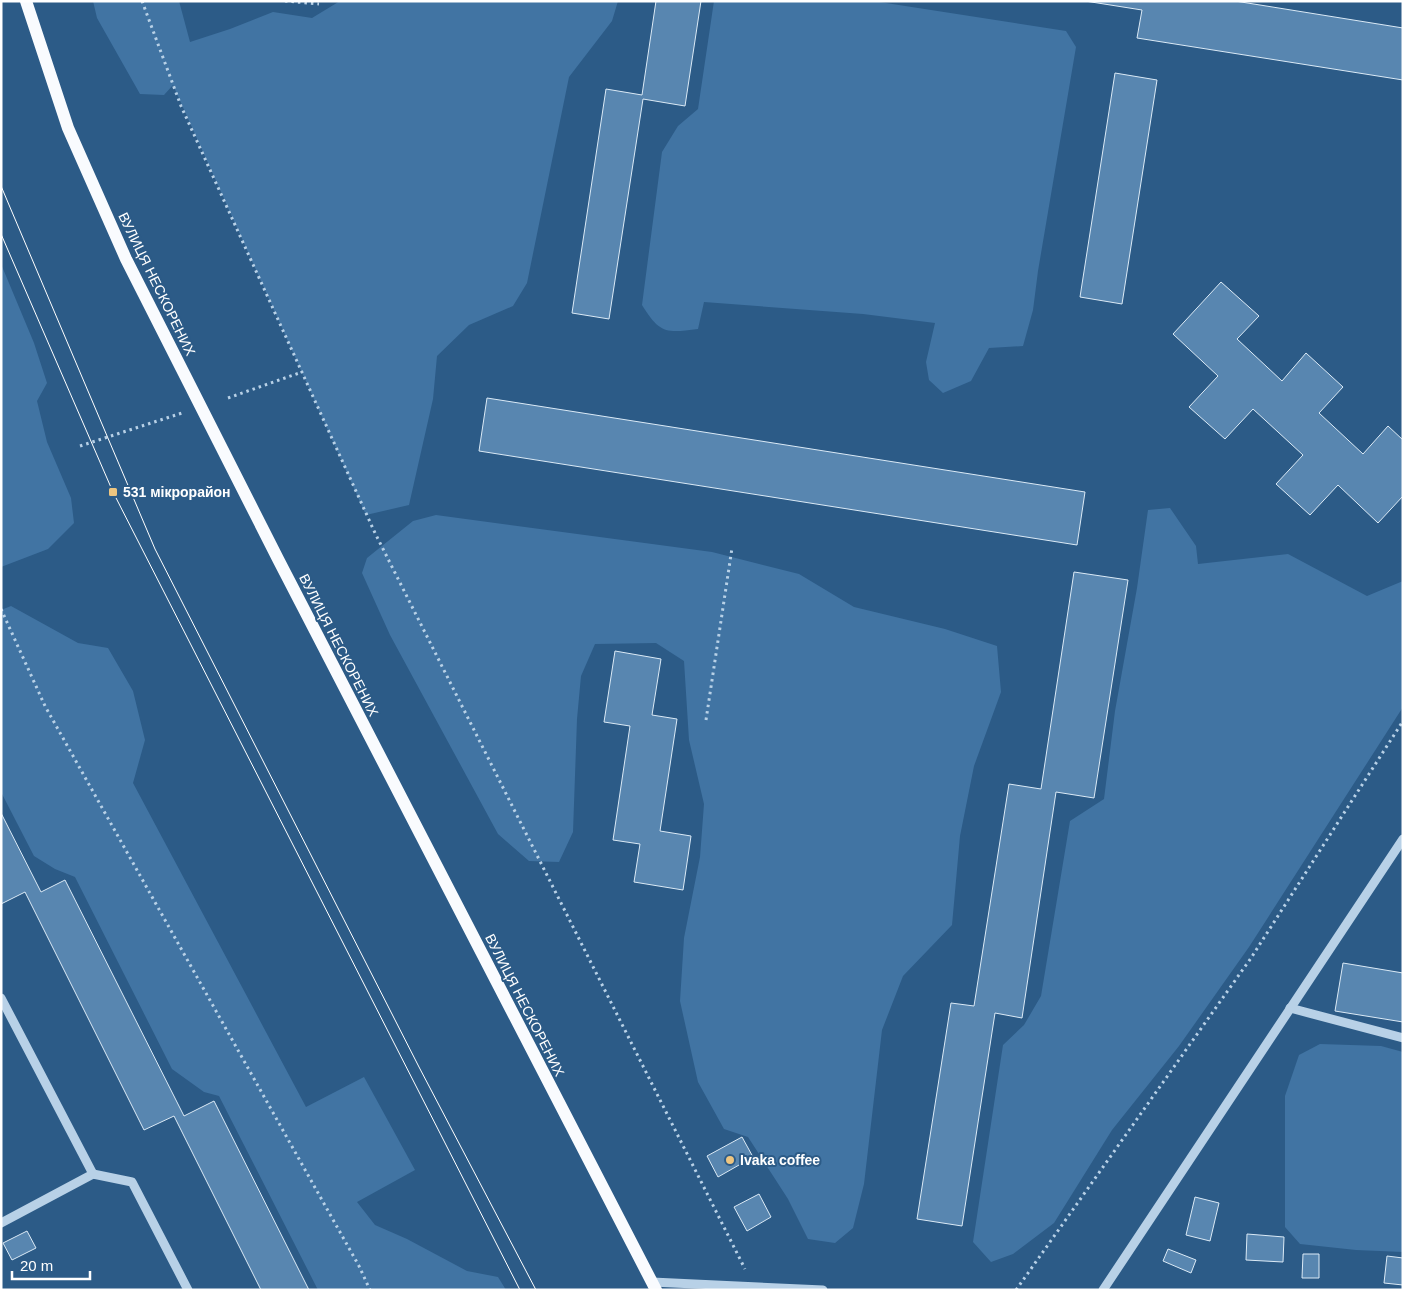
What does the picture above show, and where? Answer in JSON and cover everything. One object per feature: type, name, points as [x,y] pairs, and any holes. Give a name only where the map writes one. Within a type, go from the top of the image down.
[{"type":"main road","name":"ВУЛИЦЯ НЕСКОРЕНИХ","points":[[26,1],[68,128],[126,259],[278,559],[654,1286]]},
{"type":"lane","points":[[1103,1290],[1403,839]]},
{"type":"lane","points":[[1,998],[93,1174]]},
{"type":"lane","points":[[1290,1008],[1403,1038]]},
{"type":"lane","points":[[1,1223],[93,1174],[132,1182],[188,1290]]},
{"type":"lane","points":[[654,1286],[753,1285],[822,1290]]},
{"type":"path","points":[[142,1],[181,106],[379,542],[753,1285]]},
{"type":"path","points":[[285,1],[319,4]]},
{"type":"path","points":[[228,398],[302,372]]},
{"type":"path","points":[[80,446],[185,412]]},
{"type":"path","points":[[706,720],[732,548]]},
{"type":"path","points":[[1,609],[45,706],[359,1266],[370,1290]]},
{"type":"path","points":[[1016,1290],[1251,958],[1403,720]]},
{"type":"shaded area","points":[[93,1],[179,1],[190,42],[273,12],[312,18],[340,1],[618,1],[612,21],[569,77],[527,283],[513,306],[469,325],[437,356],[433,399],[409,505],[366,515],[173,85],[164,95],[140,94],[97,18]]},
{"type":"shaded area","points":[[714,1],[873,1],[1066,31],[1076,47],[1033,310],[1023,346],[989,348],[971,381],[943,393],[929,380],[926,362],[935,323],[863,314],[704,302],[698,329],[671,331],[654,322],[642,305],[662,152],[678,126],[698,109]]},
{"type":"shaded area","points":[[1,264],[34,343],[47,383],[37,401],[47,442],[71,498],[74,523],[48,549],[1,567]]},
{"type":"shaded area","points":[[1170,508],[1196,546],[1198,564],[1288,554],[1367,596],[1403,581],[1403,707],[1249,947],[1179,1046],[1112,1130],[1054,1223],[1013,1254],[991,1262],[973,1242],[1003,1045],[1024,1025],[1041,996],[1070,821],[1104,799],[1115,711],[1137,588],[1148,510]]},
{"type":"shaded area","points":[[436,515],[712,552],[799,574],[854,607],[945,629],[997,646],[1001,692],[974,766],[960,836],[952,925],[903,976],[882,1030],[864,1184],[853,1228],[835,1243],[808,1239],[788,1199],[748,1137],[724,1129],[698,1082],[680,1001],[684,938],[700,857],[704,804],[689,740],[684,661],[656,643],[595,644],[581,676],[577,719],[573,832],[559,862],[529,861],[498,834],[390,635],[362,573],[367,558],[413,521]]},
{"type":"shaded area","points":[[11,606],[78,643],[108,648],[133,691],[145,740],[133,783],[306,1107],[364,1077],[415,1170],[357,1202],[375,1225],[407,1239],[467,1271],[498,1277],[506,1290],[318,1290],[219,1096],[204,1092],[172,1069],[75,877],[55,869],[34,856],[1,792],[1,610]]},
{"type":"shaded area","points":[[1320,1044],[1381,1046],[1403,1052],[1403,1252],[1356,1250],[1300,1244],[1285,1227],[1285,1096],[1299,1055]]},
{"type":"building","points":[[656,1],[701,1],[685,106],[643,99],[609,319],[572,313],[606,89],[642,95]]},
{"type":"building","points":[[1085,1],[1235,1],[1403,28],[1403,80],[1137,38],[1142,10]]},
{"type":"building","points":[[1115,73],[1157,80],[1122,304],[1080,297]]},
{"type":"building","points":[[1221,282],[1259,316],[1237,339],[1282,381],[1306,353],[1343,387],[1319,413],[1363,454],[1388,426],[1403,440],[1403,496],[1378,523],[1338,485],[1310,515],[1276,484],[1303,455],[1253,409],[1225,439],[1189,407],[1218,376],[1173,334]]},
{"type":"building","points":[[487,398],[1085,492],[1077,545],[479,451]]},
{"type":"building","points":[[1074,572],[1128,580],[1094,798],[1056,792],[1022,1018],[995,1013],[962,1226],[917,1219],[951,1003],[974,1006],[1009,784],[1041,789]]},
{"type":"building","points":[[615,651],[661,659],[652,715],[677,719],[660,831],[691,836],[683,890],[634,882],[640,844],[613,840],[630,726],[604,722]]},
{"type":"building","points":[[1,813],[41,892],[65,880],[184,1116],[214,1101],[309,1290],[261,1290],[174,1116],[144,1130],[25,892],[1,904]]},
{"type":"building","points":[[1343,963],[1403,973],[1403,1022],[1335,1011]]},
{"type":"building","points":[[742,1137],[753,1157],[718,1177],[707,1156]]},
{"type":"building","points":[[759,1194],[771,1217],[747,1231],[734,1207]]},
{"type":"building","points":[[1195,1197],[1219,1203],[1210,1241],[1186,1235]]},
{"type":"building","points":[[27,1231],[36,1248],[12,1260],[3,1243]]},
{"type":"building","points":[[1247,1234],[1284,1237],[1283,1262],[1246,1260]]},
{"type":"building","points":[[1168,1249],[1196,1260],[1191,1273],[1163,1261]]},
{"type":"building","points":[[1303,1254],[1319,1254],[1319,1278],[1302,1278]]},
{"type":"building","points":[[1387,1256],[1403,1258],[1403,1285],[1384,1283]]},
{"type":"tram line","points":[[1,186],[155,549],[419,1067],[536,1290]]},
{"type":"tram line","points":[[1,234],[113,492],[520,1290]]},
{"type":"place","name":"531 мікрорайон","points":[[113,492]]},
{"type":"place","name":"Ivaka coffee","points":[[730,1160]]}]
